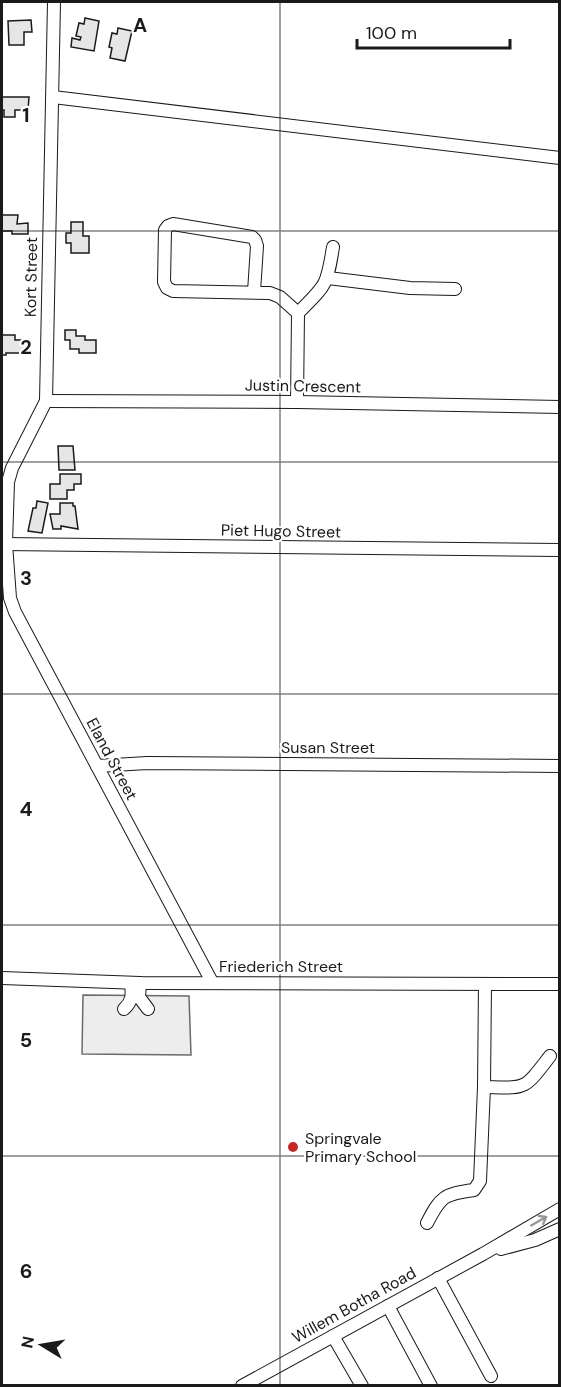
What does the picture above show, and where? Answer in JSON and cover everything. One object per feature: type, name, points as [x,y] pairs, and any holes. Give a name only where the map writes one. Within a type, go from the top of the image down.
[{"type":"street","name":"Kort Street","points":[[4,544],[10,475],[46,401],[54,2]]},
{"type":"street","points":[[53,97],[560,158]]},
{"type":"street","points":[[254,292],[257,246],[252,237],[173,225],[168,226],[165,230],[164,282],[166,288],[173,291],[270,293],[280,297],[298,312]]},
{"type":"street","points":[[297,402],[298,312],[321,289],[328,278],[333,247]]},
{"type":"street","points":[[328,278],[410,288],[456,289]]},
{"type":"street","name":"Justin Crescent","points":[[46,401],[297,402],[560,407]]},
{"type":"street","name":"Piet Hugo Street","points":[[4,544],[560,550]]},
{"type":"street","name":"Eland Street","points":[[4,544],[12,607],[212,982]]},
{"type":"street","name":"Susan Street","points":[[97,766],[130,763],[560,766]]},
{"type":"street","name":"Friederich Street","points":[[2,978],[136,983],[560,984]]},
{"type":"street","points":[[124,1009],[132,998],[136,983]]},
{"type":"street","points":[[136,983],[139,997],[148,1009]]},
{"type":"street","points":[[427,1223],[438,1203],[450,1194],[456,1191],[474,1190],[479,1185],[484,1087],[484,984]]},
{"type":"street","points":[[484,1087],[523,1087],[531,1081],[550,1056]]},
{"type":"street","name":"Willem Botha Road","points":[[242,1386],[483,1254],[560,1209]]},
{"type":"street","name":"Willem Botha Road","points":[[483,1254],[535,1240],[560,1229]]},
{"type":"street","points":[[438,1278],[491,1376]]},
{"type":"street","points":[[388,1306],[431,1386]]},
{"type":"street","points":[[333,1336],[362,1386]]},
{"type":"shaded area","points":[[83,995],[189,996],[191,1055],[82,1054]]},
{"type":"building","points":[[85,18],[99,21],[94,51],[71,47],[72,38],[80,40],[81,37],[76,36],[79,23],[84,24]]},
{"type":"building","points":[[31,20],[32,32],[24,32],[24,45],[9,45],[8,21]]},
{"type":"building","points":[[118,28],[132,31],[125,61],[110,58],[112,48],[109,47],[112,33],[117,34]]},
{"type":"building","points":[[2,97],[29,97],[28,110],[15,110],[15,117],[4,117]]},
{"type":"building","points":[[2,215],[18,215],[17,224],[28,223],[28,234],[12,234],[12,231],[2,231]]},
{"type":"building","points":[[71,222],[83,222],[83,236],[89,236],[89,253],[71,253],[71,243],[66,243],[66,233],[71,233]]},
{"type":"building","points":[[65,330],[76,330],[76,336],[85,336],[85,340],[96,340],[96,353],[79,353],[79,349],[70,349],[70,340],[65,340]]},
{"type":"building","points":[[2,335],[15,335],[15,340],[26,340],[26,353],[2,355]]},
{"type":"building","points":[[58,446],[73,446],[75,470],[59,470]]},
{"type":"building","points":[[60,474],[81,474],[81,484],[74,484],[74,490],[67,490],[67,499],[50,499],[50,484],[60,484]]},
{"type":"building","points":[[37,501],[48,503],[42,533],[28,531],[33,508],[36,508]]},
{"type":"building","points":[[60,503],[73,503],[78,529],[61,526],[61,529],[53,529],[50,514],[60,514]]},
{"type":"place","name":"Springvale Primary School","points":[[293,1147]]}]
